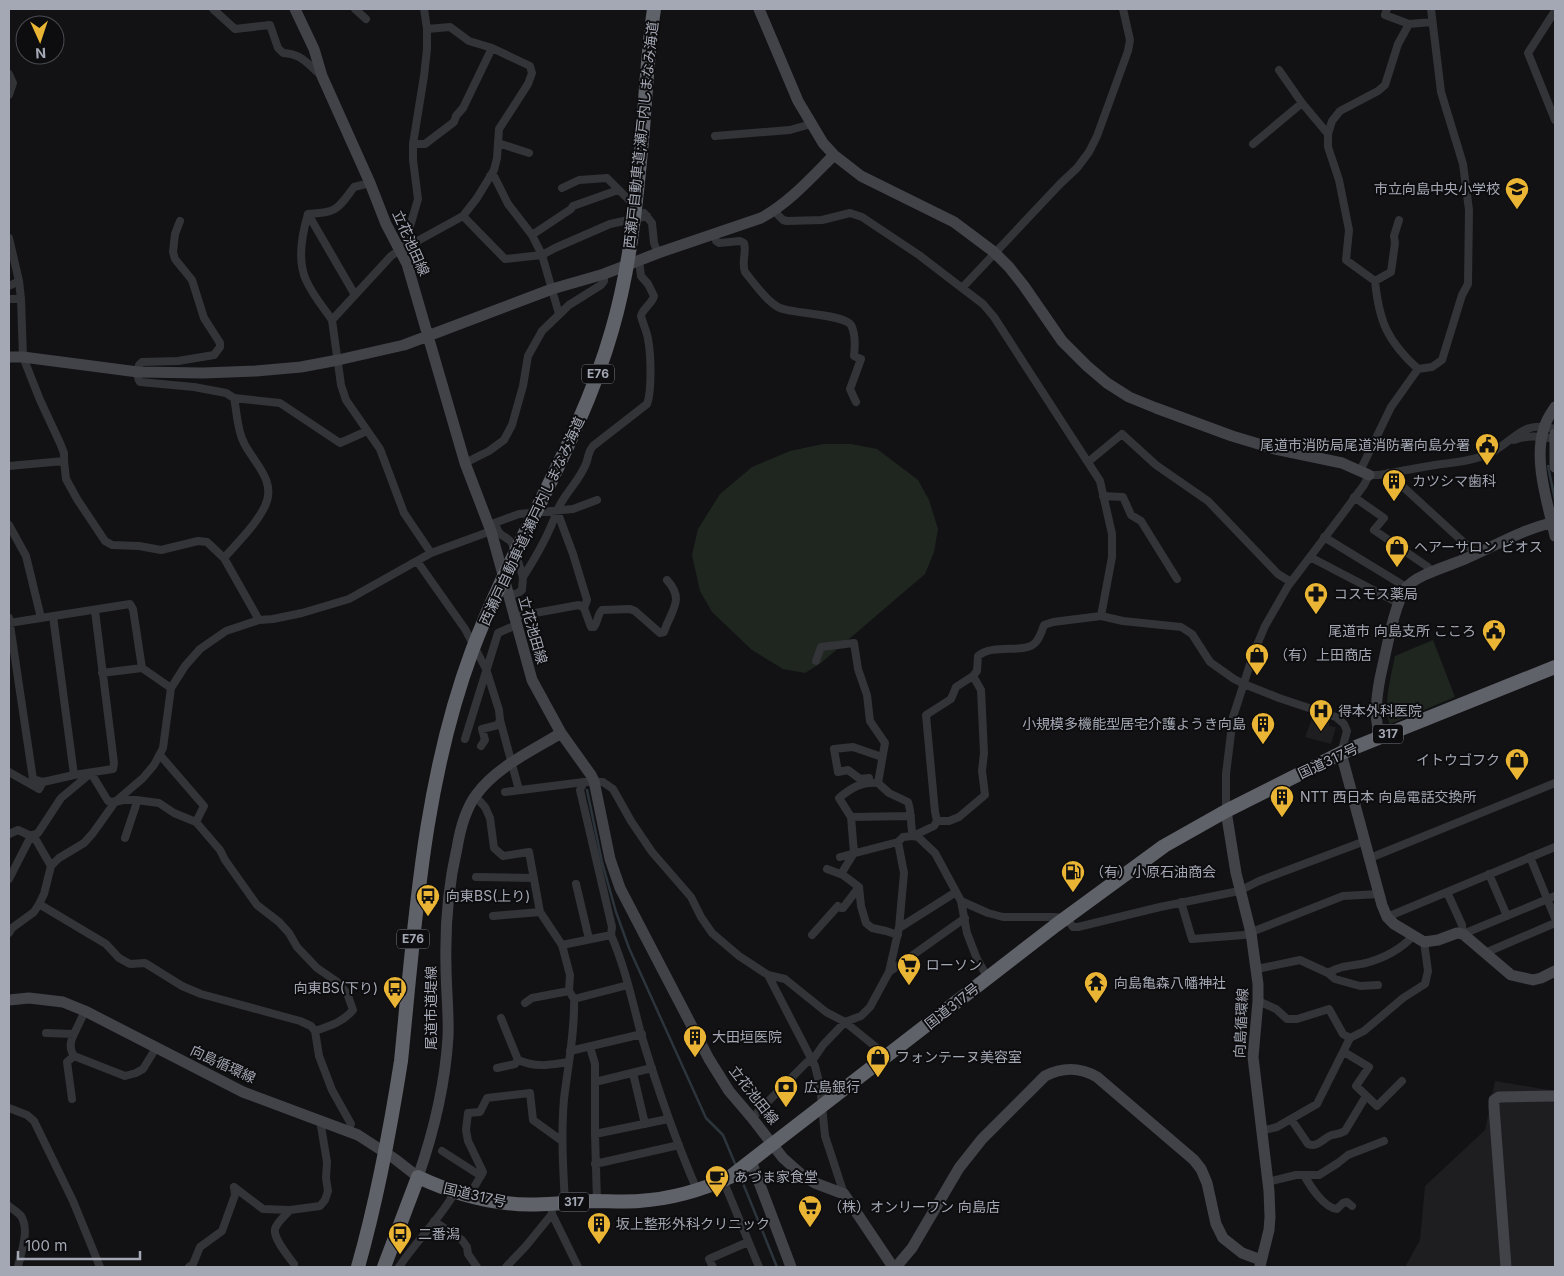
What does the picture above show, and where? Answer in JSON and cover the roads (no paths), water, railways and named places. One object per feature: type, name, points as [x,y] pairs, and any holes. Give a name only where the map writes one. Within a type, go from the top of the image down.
[{"type":"highway","name":"西瀬戸自動車道;瀬戸内しまなみ海道","points":[[358,1267],[380,1183],[389,1135],[400,1061],[424,847],[432,794],[443,744],[472,651],[511,559],[585,409],[613,329],[631,242],[654,9]]},
{"type":"highway","name":"国道317号","points":[[418,1178],[454,1192],[507,1204],[556,1207],[597,1201],[638,1201],[665,1198],[697,1190],[727,1178],[748,1164],[1092,898],[1164,846],[1226,811],[1341,753],[1555,667]]},
{"type":"highway","points":[[384,1267],[418,1178]]},
{"type":"street","points":[[213,9],[235,28],[270,25],[278,48],[283,53],[294,53],[302,57],[322,76]]},
{"type":"street","name":"立花池田線","points":[[295,9],[314,49],[322,76],[370,183],[386,224],[402,248],[465,463],[492,526],[514,621],[532,680],[561,733],[591,775],[589,782],[620,888],[709,1059],[729,1091],[773,1144]]},
{"type":"street","points":[[355,9],[366,19]]},
{"type":"street","points":[[402,248],[418,199],[412,144],[427,49],[424,9]]},
{"type":"street","points":[[759,9],[770,31],[788,81],[811,124],[834,156],[861,176],[954,222],[994,252],[1024,286],[1062,341],[1086,366],[1107,383],[1129,397],[1232,436],[1275,449],[1342,463],[1364,473],[1379,475],[1475,459],[1509,441],[1526,436],[1550,433]]},
{"type":"street","points":[[962,288],[994,252],[1077,168],[1089,152],[1097,136],[1128,51],[1130,40],[1123,9]]},
{"type":"street","points":[[1387,9],[1385,15],[1409,24],[1432,22]]},
{"type":"street","points":[[1226,811],[1226,774],[1233,717],[1254,652],[1265,626],[1290,582],[1354,498],[1391,407],[1418,369],[1432,367],[1442,360],[1462,295],[1468,284],[1469,210],[1463,164],[1441,92],[1430,9]]},
{"type":"street","points":[[1555,10],[1528,53],[1555,120]]},
{"type":"street","points":[[1409,24],[1398,44],[1385,85],[1378,91],[1340,111],[1332,121],[1328,134],[1328,147],[1339,180],[1349,230],[1346,260],[1375,281],[1379,313],[1391,340],[1402,355],[1418,369]]},
{"type":"street","points":[[332,320],[391,256],[402,248],[463,216],[477,198],[490,176],[497,158],[498,129],[528,84],[532,73],[530,66],[492,48],[469,41],[450,27],[427,29]]},
{"type":"street","points":[[412,144],[425,144],[454,122],[456,116],[464,108],[492,48]]},
{"type":"street","points":[[1279,70],[1302,103],[1328,134]]},
{"type":"street","points":[[9,74],[13,83],[9,95]]},
{"type":"street","points":[[1253,144],[1302,103]]},
{"type":"street","points":[[715,136],[790,130],[811,124]]},
{"type":"street","points":[[498,143],[529,152]]},
{"type":"street","points":[[9,357],[23,357],[138,372],[203,373],[256,371],[301,366],[338,360],[404,344],[552,288],[604,274],[658,252],[761,218],[774,211],[834,156]]},
{"type":"street","points":[[490,176],[494,176],[508,204],[532,236],[542,255],[559,314]]},
{"type":"street","points":[[562,188],[579,180],[606,178],[647,216],[652,223],[654,243],[658,252]]},
{"type":"street","points":[[308,214],[323,214],[335,210],[339,208],[354,186],[370,183]]},
{"type":"street","points":[[532,236],[573,206],[618,190]]},
{"type":"street","points":[[774,211],[783,220],[787,221],[822,220],[850,213],[862,217],[962,288],[983,304],[994,317],[1100,481],[1112,534],[1112,557],[1101,616]]},
{"type":"street","points":[[308,214],[355,295]]},
{"type":"street","points":[[308,214],[303,230],[302,264],[306,279],[332,320],[341,385],[346,400],[380,449],[404,512],[431,553]]},
{"type":"street","points":[[463,216],[504,259],[542,255],[610,224],[647,216]]},
{"type":"street","points":[[1375,281],[1391,272],[1396,243],[1394,236],[1400,220]]},
{"type":"street","points":[[180,221],[175,234],[173,252],[175,259],[192,280],[204,318],[220,343],[220,347],[214,354],[178,361],[142,362],[139,365],[138,372],[140,382],[194,387],[226,393],[234,398],[280,403],[340,443],[367,431]]},
{"type":"street","points":[[714,234],[716,241],[719,243],[740,241],[744,243],[743,267],[745,272],[770,302],[778,307],[798,313],[825,315],[849,323],[854,336],[854,356],[861,359],[850,389],[856,402]]},
{"type":"street","points":[[9,238],[19,281],[23,357],[60,443],[64,454],[66,479],[77,499],[105,541],[112,545],[139,546],[161,550],[198,540],[207,542],[224,558],[259,620]]},
{"type":"street","points":[[523,577],[554,522],[560,505],[574,486],[587,462],[588,452],[647,404],[649,400],[648,339],[641,316],[654,296],[648,284],[641,276],[639,260]]},
{"type":"street","points":[[465,463],[489,451],[504,440],[512,425],[523,386],[528,356],[542,331],[569,305],[602,285],[604,274]]},
{"type":"street","points":[[9,286],[19,281]]},
{"type":"street","points":[[9,299],[21,299]]},
{"type":"street","points":[[224,558],[258,519],[266,504],[269,490],[264,472],[244,444],[234,398]]},
{"type":"street","points":[[1555,407],[1550,433],[1540,450],[1544,485],[1554,522],[1555,536]]},
{"type":"street","points":[[1550,433],[1555,467]]},
{"type":"street","points":[[1088,462],[1122,434],[1156,465],[1208,501],[1278,574],[1290,582]]},
{"type":"street","points":[[9,466],[64,461]]},
{"type":"street","points":[[1388,474],[1472,550],[1472,556]]},
{"type":"street","points":[[1103,496],[1123,497],[1131,515],[1141,521],[1177,579]]},
{"type":"street","points":[[1354,498],[1384,518],[1374,530],[1428,567],[1432,573]]},
{"type":"street","points":[[10,928],[34,912],[44,894],[52,866],[58,858],[84,843],[115,802],[143,778],[154,765],[160,755],[164,738],[171,688],[185,666],[200,649],[226,631],[259,620],[302,613],[348,599],[431,553],[519,514],[573,509],[597,500]]},
{"type":"street","points":[[558,511],[587,600],[584,608],[590,627],[594,627],[598,614],[602,610],[630,609],[635,611],[660,633],[664,632],[677,596],[676,591],[667,580]]},
{"type":"street","points":[[1381,736],[1378,731],[1377,720],[1379,684],[1398,603],[1406,587],[1418,578],[1472,556],[1514,535],[1539,525],[1554,522]]},
{"type":"street","points":[[9,525],[26,556],[41,618]]},
{"type":"street","points":[[492,526],[512,543],[523,577],[522,590],[508,596]]},
{"type":"street","points":[[1324,537],[1406,587]]},
{"type":"street","points":[[1310,556],[1398,603]]},
{"type":"street","points":[[417,561],[465,629],[486,669],[499,710],[519,790]]},
{"type":"street","points":[[95,611],[114,763],[113,769],[42,782],[33,779],[9,621],[95,611],[130,604],[133,609],[142,668]]},
{"type":"street","points":[[465,739],[498,633],[514,621],[562,607],[579,605],[584,608]]},
{"type":"street","points":[[53,616],[74,775]]},
{"type":"street","points":[[840,857],[898,842],[903,837],[913,836],[934,826],[937,821],[926,715],[951,699],[956,687],[973,676],[977,671],[978,656],[984,651],[1034,645],[1044,625],[1053,622],[1101,616],[1123,622],[1181,627],[1192,634],[1210,662],[1244,684],[1336,717],[1344,724],[1347,730],[1341,753],[1387,917],[1394,924],[1424,942],[1438,940],[1457,933],[1463,934],[1511,974],[1524,978],[1533,980],[1555,971]]},
{"type":"street","points":[[816,661],[821,647],[854,644],[858,669],[867,695],[870,720],[884,743],[878,780]]},
{"type":"street","points":[[102,673],[142,668],[171,688]]},
{"type":"street","points":[[937,821],[949,821],[959,817],[985,795],[982,772],[984,753],[981,690],[973,676]]},
{"type":"street","points":[[481,746],[485,740],[482,729],[494,727],[500,720]]},
{"type":"street","name":"尾道市道堤線","points":[[418,1178],[440,1104],[446,1056],[448,1012],[446,936],[448,903],[452,867],[466,813],[475,796],[490,780],[512,763],[561,733]]},
{"type":"street","points":[[882,757],[853,747],[834,749],[838,772],[848,770],[860,779],[878,780],[889,793],[908,802],[913,836]]},
{"type":"street","points":[[160,755],[204,806],[196,822]]},
{"type":"street","points":[[9,772],[39,789],[42,782]]},
{"type":"street","points":[[91,773],[108,801],[136,800],[159,803],[174,813],[196,822],[220,850],[257,905],[279,922],[289,933],[297,947],[317,968],[336,980],[347,993],[353,1010],[347,1017],[334,1025],[315,1031]]},
{"type":"street","points":[[9,879],[31,836],[38,833],[61,798],[91,773]]},
{"type":"street","points":[[841,874],[854,853],[851,817],[840,798],[848,791],[867,782],[878,780]]},
{"type":"street","points":[[589,782],[580,790],[612,927],[611,935],[621,959],[668,1119],[697,1190]]},
{"type":"street","points":[[505,792],[589,782],[604,782],[613,789],[631,821],[652,852],[691,897],[712,934],[739,956],[768,975],[785,979],[826,1012],[845,1022],[887,1056]]},
{"type":"street","points":[[1370,858],[1555,783]]},
{"type":"street","points":[[475,796],[485,807],[490,818],[494,848],[503,856],[529,852],[540,912],[562,945],[570,975],[569,991],[574,999],[574,1016],[564,1100],[556,1207],[578,1267]]},
{"type":"street","points":[[125,838],[136,806],[136,800]]},
{"type":"street","name":"向島循環線","points":[[1226,811],[1240,891],[1251,933],[1257,969],[1258,1001],[1253,1057],[1270,1217],[1269,1230],[1260,1264]]},
{"type":"street","points":[[851,817],[911,816]]},
{"type":"street","points":[[9,834],[18,830],[31,836],[36,840],[52,866]]},
{"type":"street","points":[[913,836],[918,837],[935,853],[961,901],[967,933],[988,978]]},
{"type":"street","points":[[961,901],[988,913],[1003,917],[1054,916],[1066,918],[1073,927],[1078,927],[1181,902],[1240,891],[1259,881],[1365,841]]},
{"type":"street","points":[[752,1118],[807,1062],[812,1061],[823,1045],[845,1022],[861,1016],[870,1008],[888,972],[898,932],[904,873],[898,842]]},
{"type":"street","points":[[1387,917],[1555,847]]},
{"type":"street","points":[[1530,857],[1551,898],[1555,918]]},
{"type":"street","points":[[827,869],[841,874],[859,887],[861,906],[866,923],[872,928],[886,931],[898,932],[956,892]]},
{"type":"street","points":[[1489,874],[1507,916]]},
{"type":"street","points":[[476,877],[533,878]]},
{"type":"street","points":[[576,884],[589,939]]},
{"type":"street","points":[[812,935],[838,906],[843,908],[859,887]]},
{"type":"street","points":[[1447,892],[1462,926],[1463,934]]},
{"type":"street","points":[[1181,902],[1192,939],[1244,935],[1342,896],[1380,894]]},
{"type":"street","points":[[1463,934],[1551,898]]},
{"type":"street","points":[[39,904],[106,944],[119,958],[130,964],[145,964],[182,986],[201,994],[300,1021],[311,1026],[315,1031],[319,1056],[332,1090],[351,1124],[348,1132]]},
{"type":"street","points":[[493,916],[540,912]]},
{"type":"street","points":[[888,972],[964,918]]},
{"type":"street","points":[[1485,953],[1555,923]]},
{"type":"street","points":[[562,945],[611,935]]},
{"type":"street","points":[[1328,973],[1337,967],[1366,963],[1384,956],[1405,945],[1413,936]]},
{"type":"street","points":[[1261,1131],[1277,1127],[1317,1104],[1350,1038],[1364,1030],[1403,998],[1425,984],[1428,971],[1424,942]]},
{"type":"street","points":[[1257,969],[1300,960],[1328,973],[1335,979],[1360,986],[1378,985]]},
{"type":"street","points":[[768,975],[815,1066],[820,1086],[825,1136],[844,1194],[894,1267],[912,1248],[959,1168],[982,1139],[1045,1076],[1066,1069],[1076,1069],[1097,1077],[1186,1151],[1201,1169],[1207,1183],[1216,1224],[1223,1238],[1260,1264]]},
{"type":"street","points":[[574,999],[628,985]]},
{"type":"street","points":[[525,1003],[532,998],[569,991]]},
{"type":"street","name":"向島循環線","points":[[9,1000],[29,998],[63,1002],[85,1011],[243,1092],[358,1135],[395,1159],[418,1178]]},
{"type":"street","points":[[1258,1001],[1276,1009],[1287,1019],[1297,1019],[1329,1009],[1343,1034],[1350,1038]]},
{"type":"street","points":[[85,1011],[70,1041],[70,1050],[74,1056],[125,1076],[143,1069],[156,1048]]},
{"type":"street","points":[[501,1018],[518,1060],[538,1066],[569,1062]]},
{"type":"street","points":[[46,1033],[74,1034]]},
{"type":"street","points":[[570,1051],[642,1034]]},
{"type":"street","points":[[590,1047],[595,1064],[597,1201]]},
{"type":"street","points":[[1344,1052],[1369,1067],[1356,1086],[1377,1106],[1402,1081]]},
{"type":"street","points":[[72,1099],[67,1062],[74,1056]]},
{"type":"street","points":[[497,1068],[515,1064],[518,1060]]},
{"type":"street","points":[[595,1082],[652,1068]]},
{"type":"street","points":[[633,1073],[645,1124]]},
{"type":"street","points":[[469,1196],[483,1172],[468,1140],[466,1130],[468,1113],[480,1112],[487,1098],[530,1093],[533,1120],[562,1141]]},
{"type":"street","points":[[1291,1119],[1308,1144],[1312,1146],[1330,1136],[1341,1134],[1345,1131],[1366,1096]]},
{"type":"street","points":[[1506,1267],[1494,1100],[1499,1097],[1555,1096]]},
{"type":"street","points":[[9,1108],[27,1115],[34,1121],[73,1201],[100,1267]]},
{"type":"street","points":[[595,1134],[668,1119]]},
{"type":"street","points":[[189,1267],[193,1264],[200,1247],[222,1231],[235,1195],[234,1187],[263,1209],[290,1210],[320,1206],[325,1200],[328,1191],[326,1178],[327,1162],[320,1120]]},
{"type":"street","points":[[1267,1182],[1296,1175],[1318,1175],[1338,1164],[1348,1155],[1384,1141]]},
{"type":"street","points":[[773,1144],[783,1158],[801,1174],[815,1183],[844,1194]]},
{"type":"street","points":[[595,1164],[679,1145]]},
{"type":"street","points":[[442,1151],[481,1176]]},
{"type":"street","points":[[748,1164],[791,1267]]},
{"type":"street","points":[[1304,1175],[1310,1186],[1333,1209],[1337,1209],[1347,1202],[1352,1206]]},
{"type":"street","points":[[727,1178],[748,1242],[759,1267]]},
{"type":"street","points":[[399,1267],[449,1203],[454,1192]]},
{"type":"street","points":[[9,1206],[21,1216],[24,1228],[18,1267]]},
{"type":"street","points":[[506,1267],[526,1246],[556,1207]]},
{"type":"street","points":[[290,1210],[275,1228],[275,1234],[278,1242],[294,1264]]},
{"type":"street","points":[[434,1221],[462,1240],[467,1247],[468,1254],[477,1267]]},
{"type":"street","points":[[713,1267],[709,1260],[748,1242]]},
{"type":"waterway","points":[[1548,466],[1555,500]]},
{"type":"waterway","points":[[587,790],[602,862],[616,912],[629,948],[706,1118],[723,1135],[736,1166]]},
{"type":"waterway","points":[[740,1176],[777,1267]]},
{"type":"place","name":"市立向島中央小学校","points":[[1517,210]]},
{"type":"place","name":"尾道市消防局尾道消防署向島分署","points":[[1487,466]]},
{"type":"place","name":"カツシマ歯科","points":[[1394,502]]},
{"type":"place","name":"ヘアーサロン ビオス","points":[[1397,568]]},
{"type":"place","name":"コスモス薬局","points":[[1316,615]]},
{"type":"place","name":"尾道市 向島支所 こころ","points":[[1494,652]]},
{"type":"place","name":"（有）上田商店","points":[[1257,676]]},
{"type":"place","name":"得本外科医院","points":[[1321,732]]},
{"type":"place","name":"小規模多機能型居宅介護ようき向島","points":[[1263,745]]},
{"type":"place","name":"イトウゴフク","points":[[1517,781]]},
{"type":"place","name":"NTT 西日本 向島電話交換所","points":[[1282,818]]},
{"type":"place","name":"（有）小原石油商会","points":[[1073,893]]},
{"type":"place","name":"向東BS(上り)","points":[[428,917]]},
{"type":"place","name":"ローソン","points":[[909,986]]},
{"type":"place","name":"向島亀森八幡神社","points":[[1096,1004]]},
{"type":"place","name":"向東BS(下り)","points":[[395,1009]]},
{"type":"place","name":"大田垣医院","points":[[695,1058]]},
{"type":"place","name":"フォンテーヌ美容室","points":[[878,1078]]},
{"type":"place","name":"広島銀行","points":[[786,1108]]},
{"type":"place","name":"あづま家食堂","points":[[717,1198]]},
{"type":"place","name":"（株）オンリーワン 向島店","points":[[810,1228]]},
{"type":"place","name":"坂上整形外科クリニック","points":[[599,1245]]},
{"type":"place","name":"二番潟","points":[[400,1255]]}]
